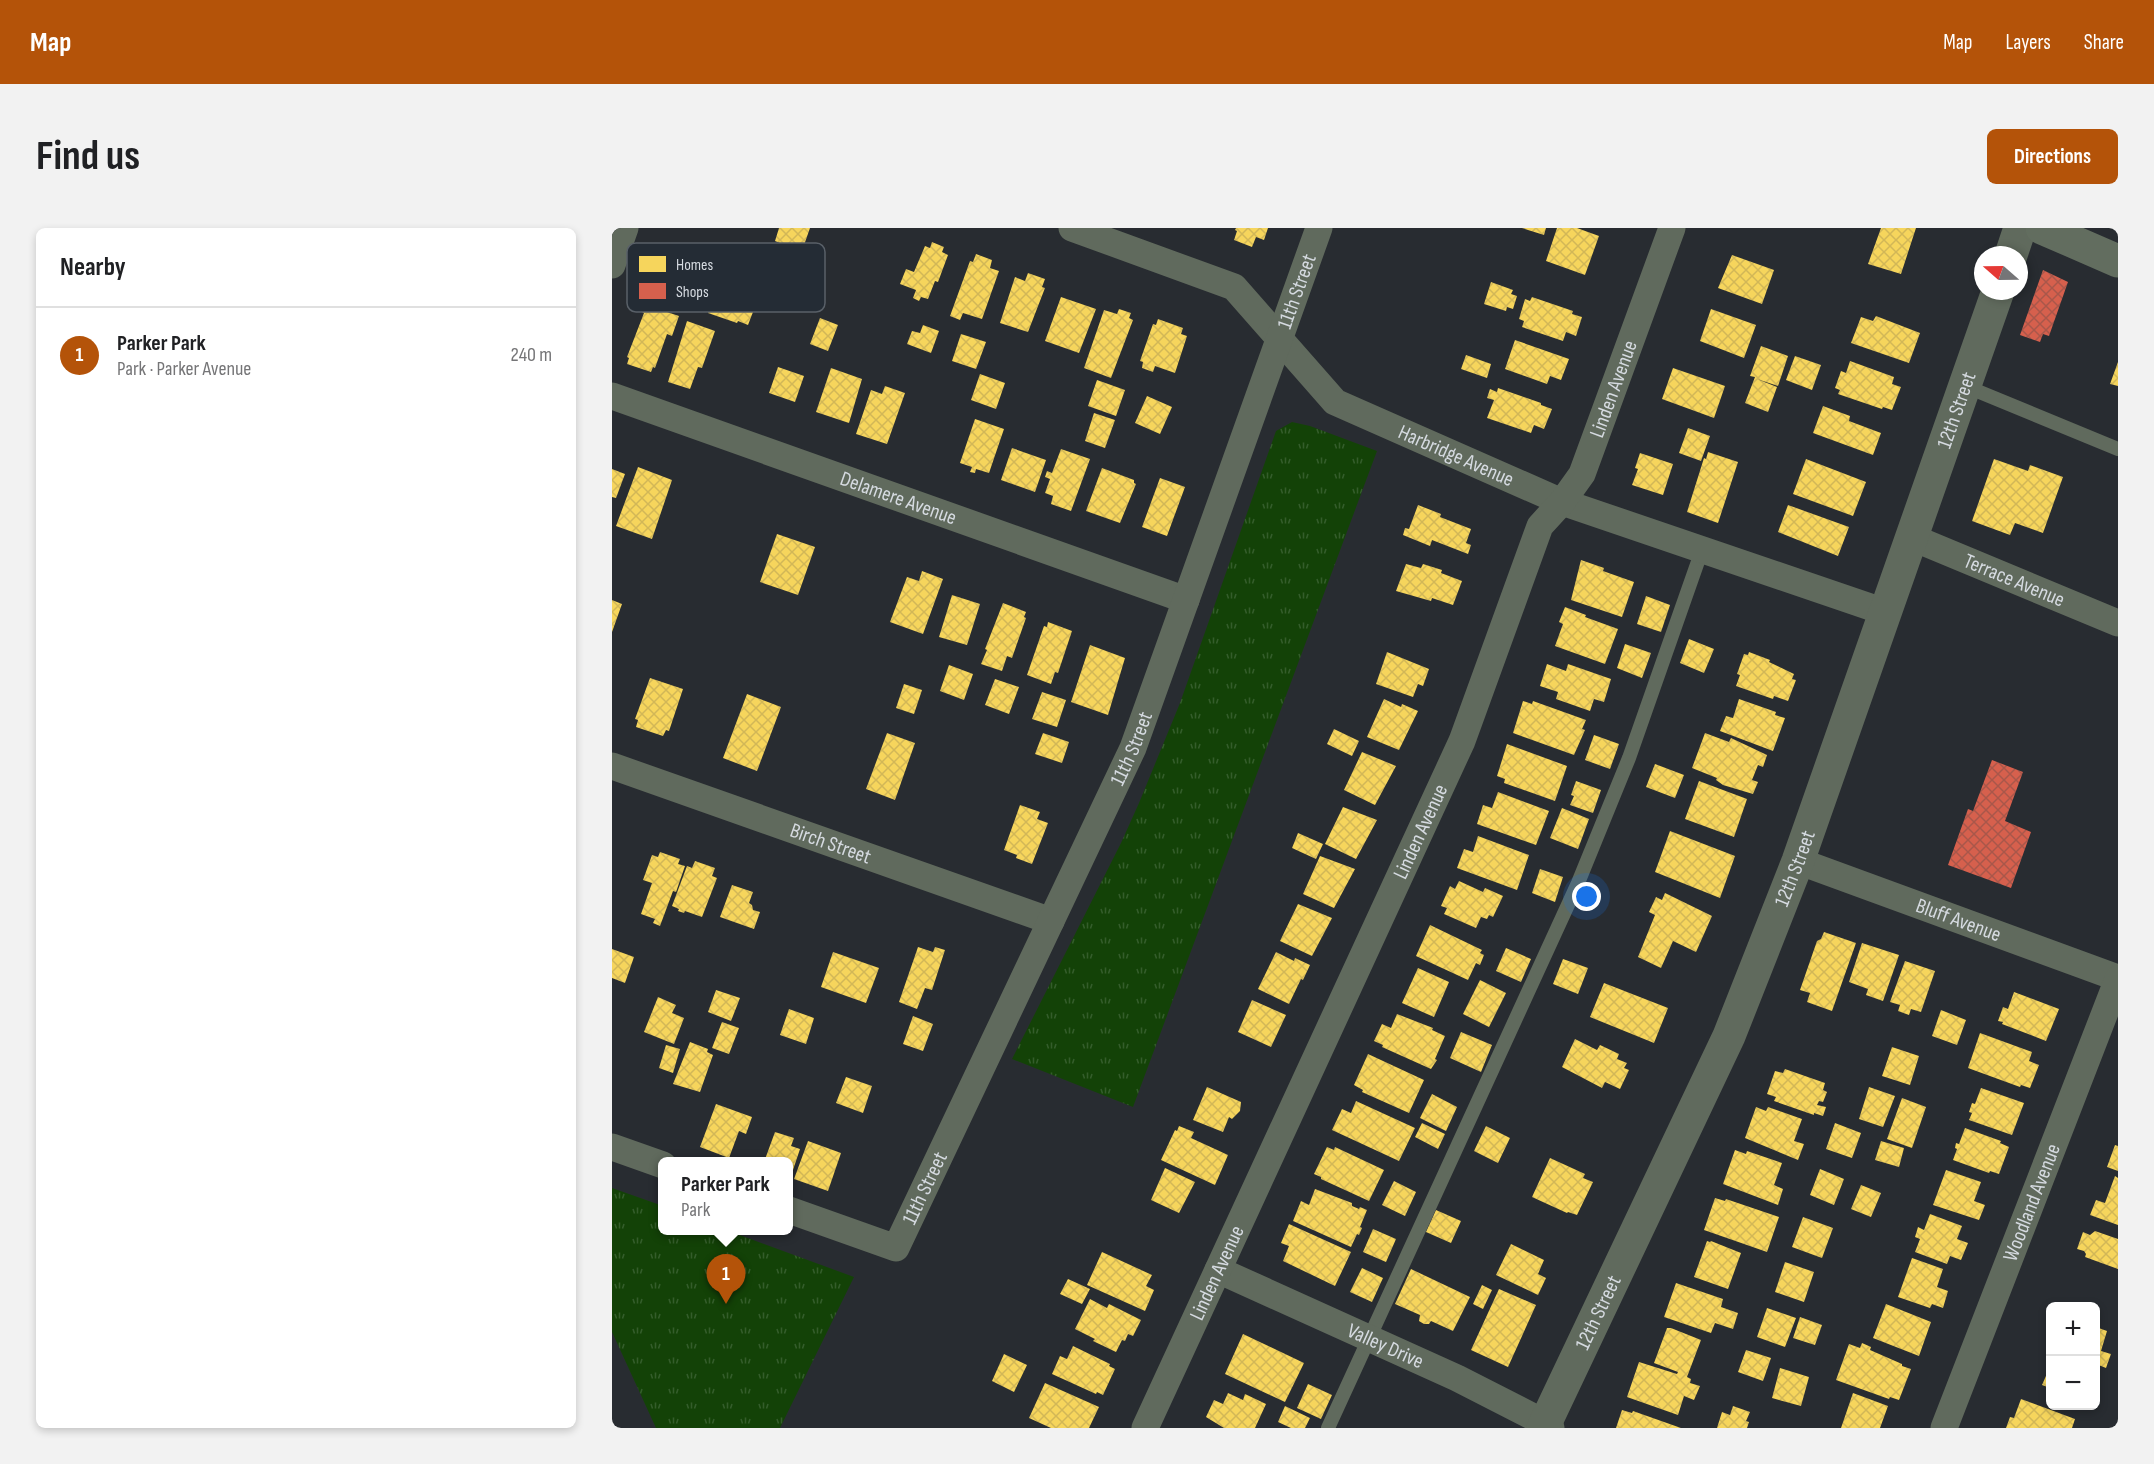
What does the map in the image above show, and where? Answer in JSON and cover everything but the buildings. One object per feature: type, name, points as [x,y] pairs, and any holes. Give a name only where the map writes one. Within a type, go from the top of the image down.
[{"type":"main road","points":[[2042,228],[2118,261]]},
{"type":"street","points":[[612,265],[625,228]]},
{"type":"street","name":"Harbridge Avenue","points":[[1072,228],[1234,287],[1335,402],[1562,502],[1885,612]]},
{"type":"street","name":"11th Street","points":[[793,1211],[896,1248],[1133,748],[1319,228]]},
{"type":"street","name":"Linden Avenue","points":[[1145,1428],[1462,741],[1540,526],[1562,502],[1581,474],[1672,228]]},
{"type":"street","points":[[2014,246],[2020,228]]},
{"type":"street","name":"12th Street","points":[[1547,1426],[1729,1036],[1798,861],[1995,300]]},
{"type":"street","name":"Delamere Avenue","points":[[612,396],[1186,600]]},
{"type":"street","name":"Terrace Avenue","points":[[1911,537],[2118,623]]},
{"type":"street","name":"Birch Street","points":[[612,766],[1051,921]]},
{"type":"street","name":"Bluff Avenue","points":[[1798,861],[2118,978]]},
{"type":"street","name":"Woodland Avenue","points":[[1944,1428],[2118,978]]},
{"type":"street","points":[[612,1147],[658,1163]]},
{"type":"street","name":"Valley Drive","points":[[1218,1270],[1457,1378],[1547,1426]]},
{"type":"lane","points":[[1965,386],[2118,448]]},
{"type":"lane","points":[[1328,1428],[1578,883],[1629,758],[1702,550]]},
{"type":"green space","points":[[1292,422],[1310,426],[1377,451],[1133,1107],[1012,1059],[1139,803],[1180,703],[1276,431]]},
{"type":"green space","points":[[612,1188],[658,1204],[658,1235],[740,1235],[854,1277],[780,1428],[656,1428],[612,1332]]},
{"type":"place","name":"Parker Park","points":[[726,1304]]}]
